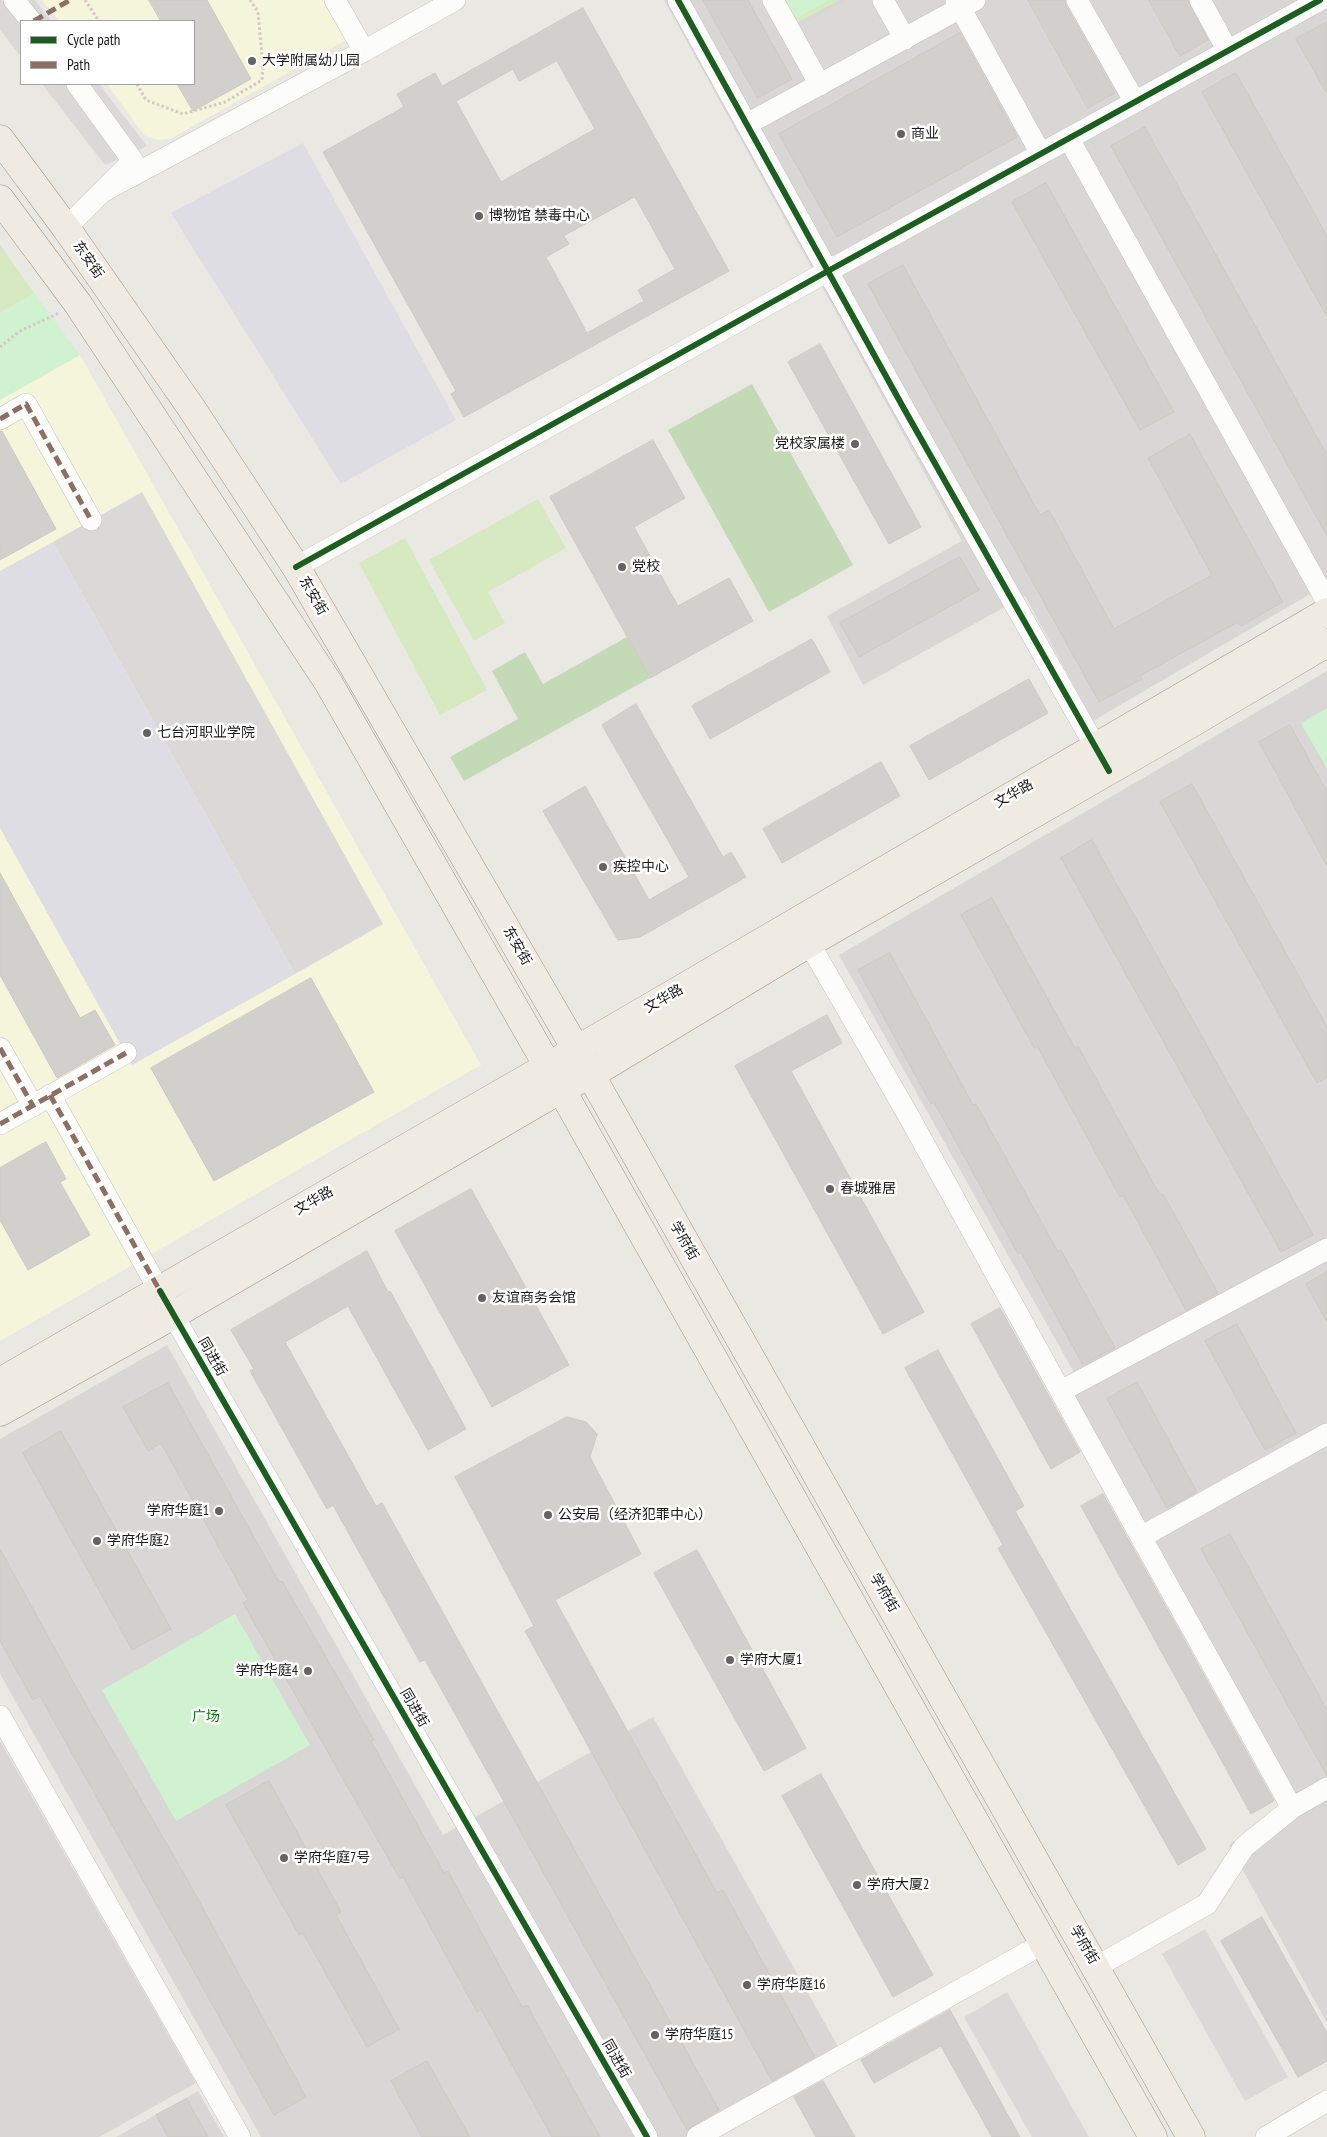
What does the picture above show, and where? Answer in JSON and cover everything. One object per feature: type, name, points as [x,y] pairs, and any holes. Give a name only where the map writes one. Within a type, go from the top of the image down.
[{"type":"main road","name":"东安街","points":[[0,139],[66,228],[190,406],[296,567],[576,1049]]},
{"type":"main road","points":[[0,199],[78,304],[328,682],[562,1089],[1153,2137]]},
{"type":"main road","name":"文华路","points":[[0,1382],[160,1291],[1327,612]]},
{"type":"main road","name":"文华路","points":[[0,1412],[173,1315],[562,1089],[590,1075],[809,943],[1109,771],[1327,643]]},
{"type":"main road","name":"学府街","points":[[576,1049],[1191,2137]]},
{"type":"street","points":[[14,0],[30,20]]},
{"type":"street","points":[[335,0],[364,51]]},
{"type":"street","points":[[102,192],[455,0]]},
{"type":"street","points":[[678,0],[1109,771]]},
{"type":"street","points":[[773,0],[820,85]]},
{"type":"street","points":[[883,0],[905,39]]},
{"type":"street","points":[[1078,0],[1135,102]]},
{"type":"street","points":[[1200,0],[1228,51]]},
{"type":"street","points":[[296,567],[1320,0]]},
{"type":"street","points":[[747,124],[905,39],[964,3],[1041,154]]},
{"type":"street","points":[[66,228],[133,161],[78,85]]},
{"type":"street","points":[[1069,139],[1327,602]]},
{"type":"street","points":[[0,419],[26,404],[91,520]]},
{"type":"street","points":[[809,943],[1062,1390],[1292,1808]]},
{"type":"street","name":"同进街","points":[[0,1048],[41,1100],[160,1291],[647,2137]]},
{"type":"street","points":[[0,1124],[126,1053]]},
{"type":"street","points":[[1062,1390],[1327,1249]]},
{"type":"street","points":[[1141,1536],[1327,1434]]},
{"type":"street","points":[[0,1716],[240,2137]]},
{"type":"street","points":[[1096,1967],[1206,1904],[1244,1847],[1292,1808],[1327,1788]]},
{"type":"street","points":[[697,2137],[1044,1943]]},
{"type":"street","points":[[1266,2137],[1327,2101]]},
{"type":"path","points":[[85,0],[98,20]]},
{"type":"path","points":[[138,85],[146,100],[183,114],[225,102],[262,80],[263,67],[258,12],[250,0]]},
{"type":"path","points":[[0,346],[20,331],[78,304]]},
{"type":"shaded area","points":[[0,0],[35,0],[50,20],[20,20],[20,56],[0,30]]},
{"type":"shaded area","name":"大学附属幼儿园","points":[[42,0],[328,0],[350,38],[170,139],[158,140],[144,135],[108,85],[195,85],[195,20],[58,20]]},
{"type":"shaded area","points":[[664,0],[1327,0],[1327,584],[1093,721],[1025,596],[863,685],[827,616],[962,541]]},
{"type":"shaded area","points":[[848,0],[879,0],[899,36],[822,79],[795,29]]},
{"type":"shaded area","points":[[43,85],[100,85],[147,146],[105,165]]},
{"type":"shaded area","points":[[303,143],[456,420],[341,484],[171,213]]},
{"type":"shaded area","name":"七台河职业学院","points":[[80,355],[481,1065],[0,1341],[0,400]]},
{"type":"shaded area","points":[[752,384],[853,565],[769,612],[668,430]]},
{"type":"shaded area","points":[[142,492],[383,924],[295,974],[53,542]]},
{"type":"shaded area","points":[[53,542],[295,974],[132,1065],[0,828],[0,571]]},
{"type":"shaded area","points":[[627,637],[650,678],[464,781],[450,757],[518,719],[492,671],[525,652],[543,684]]},
{"type":"shaded area","points":[[1327,671],[1327,1241],[1080,1383],[839,955]]},
{"type":"shaded area","points":[[1327,1248],[1327,2023],[1229,1845],[1294,1797],[1068,1393]]},
{"type":"shaded area","points":[[167,1345],[443,1835],[653,1717],[845,2059],[706,2137],[261,2137],[0,1674],[0,1439]]},
{"type":"shaded area","points":[[0,1741],[196,2083],[99,2137],[0,2137]]},
{"type":"shaded area","points":[[1205,1929],[1288,2077],[1245,2101],[1162,1954]]},
{"type":"shaded area","points":[[1007,1992],[1089,2137],[1032,2137],[964,2017]]},
{"type":"shaded area","points":[[198,2091],[224,2137],[116,2137]]},
{"type":"green space","points":[[773,0],[830,0],[786,24]]},
{"type":"green space","points":[[830,0],[839,0],[788,28],[786,24]]},
{"type":"green space","points":[[0,245],[34,293],[0,313]]},
{"type":"green space","points":[[34,293],[80,355],[0,400],[0,313]]},
{"type":"green space","points":[[538,499],[566,548],[488,592],[505,623],[474,641],[429,560]]},
{"type":"green space","points":[[405,538],[487,690],[440,715],[359,563]]},
{"type":"green space","points":[[1327,708],[1327,769],[1301,723]]},
{"type":"green space","name":"广场","points":[[235,1614],[310,1745],[176,1821],[102,1690]]},
{"type":"building","points":[[149,0],[207,0],[251,79],[193,111],[178,85],[195,85],[195,20],[160,20]]},
{"type":"building","points":[[703,0],[748,0],[792,79],[758,98]]},
{"type":"building","points":[[1028,0],[1065,0],[1066,6],[1115,93],[1088,108]]},
{"type":"building","points":[[1149,0],[1188,0],[1208,40],[1180,56]]},
{"type":"building","name":"博物馆 禁毒中心","points":[[583,8],[729,271],[464,417],[451,394],[456,391],[323,152],[404,107],[397,94],[435,73],[442,86]],"holes":[[[557,61],[595,129],[501,182],[456,101],[513,69],[519,81]],[[635,197],[675,269],[638,290],[644,301],[587,333],[546,257],[569,244],[564,236]]]},
{"type":"building","points":[[1327,22],[1327,94],[1296,39]]},
{"type":"building","name":"商业","points":[[960,33],[1017,137],[837,237],[779,134]]},
{"type":"building","points":[[1236,73],[1327,236],[1327,317],[1202,92]]},
{"type":"building","points":[[1145,127],[1327,455],[1327,536],[1111,146]]},
{"type":"building","points":[[1046,183],[1174,412],[1140,430],[1012,202]]},
{"type":"building","points":[[903,265],[1040,515],[1049,510],[1114,629],[1212,575],[1148,458],[1190,434],[1283,602],[1241,626],[1238,622],[1140,676],[1142,679],[1099,702],[868,284]]},
{"type":"building","name":"党校家属楼","points":[[820,344],[921,527],[889,544],[788,362]]},
{"type":"building","points":[[0,431],[2,431],[56,529],[0,560]]},
{"type":"building","name":"党校","points":[[653,440],[685,498],[634,527],[678,606],[729,578],[753,621],[650,678],[550,497]]},
{"type":"building","points":[[960,557],[979,590],[859,657],[840,623]]},
{"type":"building","points":[[812,639],[830,672],[710,739],[692,706]]},
{"type":"building","points":[[1029,679],[1048,713],[929,780],[910,746]]},
{"type":"building","points":[[636,704],[723,857],[731,852],[746,877],[640,937],[618,940],[543,811],[585,786],[649,900],[689,877],[602,725]]},
{"type":"building","points":[[1290,725],[1327,792],[1327,866],[1259,742]]},
{"type":"building","points":[[881,762],[900,796],[782,863],[763,829]]},
{"type":"building","points":[[1192,784],[1327,1027],[1327,1077],[1317,1083],[1160,802]]},
{"type":"building","points":[[1092,840],[1313,1235],[1281,1252],[1061,858]]},
{"type":"building","points":[[0,873],[80,1018],[95,1010],[115,1045],[57,1078],[0,975]]},
{"type":"building","points":[[992,898],[1075,1048],[1078,1046],[1160,1195],[1163,1194],[1218,1293],[1186,1310],[1123,1195],[1120,1197],[1037,1046],[1034,1048],[961,915]]},
{"type":"building","points":[[890,953],[973,1105],[976,1104],[1058,1252],[1061,1250],[1115,1348],[1083,1365],[1021,1252],[1018,1254],[934,1102],[931,1104],[858,970]]},
{"type":"building","points":[[311,978],[374,1092],[214,1181],[151,1068]]},
{"type":"building","name":"春城雅居","points":[[827,1015],[842,1043],[791,1071],[924,1312],[883,1334],[735,1066]]},
{"type":"building","points":[[46,1142],[66,1179],[60,1182],[90,1235],[28,1270],[0,1220],[0,1168]]},
{"type":"building","name":"友谊商务会馆","points":[[471,1189],[569,1365],[492,1407],[395,1231]]},
{"type":"building","points":[[367,1251],[388,1292],[390,1291],[466,1429],[428,1450],[348,1306],[285,1342],[376,1506],[382,1503],[719,2110],[687,2130],[425,1660],[420,1662],[333,1505],[327,1509],[250,1371],[254,1369],[231,1330]]},
{"type":"building","points":[[1327,1272],[1327,1322],[1306,1284]]},
{"type":"building","points":[[1000,1308],[1080,1452],[1051,1469],[971,1324]]},
{"type":"building","points":[[1237,1324],[1296,1433],[1265,1450],[1205,1341]]},
{"type":"building","points":[[938,1350],[1024,1506],[1015,1511],[1206,1849],[1178,1865],[998,1548],[1003,1545],[905,1368]]},
{"type":"building","points":[[1137,1382],[1197,1492],[1167,1508],[1107,1399]]},
{"type":"building","points":[[168,1383],[279,1582],[282,1581],[374,1740],[371,1741],[444,1873],[448,1871],[522,2007],[527,2005],[600,2137],[552,2137],[481,2009],[477,2012],[403,1877],[400,1879],[243,1603],[248,1600],[161,1443],[148,1451],[123,1407]]},
{"type":"building","points":[[567,1417],[586,1422],[597,1434],[590,1457],[641,1554],[555,1600],[717,1893],[723,1890],[815,2057],[772,2081],[525,1631],[534,1626],[455,1477]]},
{"type":"building","name":"学府华庭2","points":[[61,1431],[171,1629],[132,1650],[23,1453]]},
{"type":"building","points":[[1103,1494],[1274,1801],[1251,1814],[1081,1506]]},
{"type":"building","points":[[1230,1534],[1327,1710],[1327,1776],[1201,1549]]},
{"type":"building","points":[[0,1549],[81,1696],[187,1879],[306,2097],[274,2115],[40,1696],[33,1700],[0,1641]]},
{"type":"building","name":"学府大厦1","points":[[697,1550],[806,1748],[764,1771],[654,1573]]},
{"type":"building","name":"学府大厦2","points":[[821,1774],[933,1975],[893,1997],[782,1796]]},
{"type":"building","points":[[269,1781],[341,1912],[336,1915],[399,2029],[367,2047],[303,1933],[299,1935],[226,1805]]},
{"type":"building","points":[[1262,1917],[1327,2033],[1327,2061],[1298,2077],[1221,1941]]},
{"type":"building","points":[[950,2010],[1020,2137],[992,2137],[941,2046],[874,2083],[861,2060]]},
{"type":"building","points":[[427,2061],[470,2137],[422,2137],[391,2081]]},
{"type":"building","points":[[823,2081],[855,2137],[816,2137],[794,2097]]},
{"type":"building","points":[[187,2099],[208,2137],[168,2137],[156,2115]]},
{"type":"marked path","points":[[36,20],[70,0]]},
{"type":"marked path","points":[[0,419],[26,404],[91,520]]},
{"type":"marked path","points":[[0,1048],[33,1106]]},
{"type":"marked path","points":[[0,1124],[126,1053]]},
{"type":"marked path","points":[[50,1095],[160,1291]]},
{"type":"cycle path","points":[[678,0],[903,407],[1109,771]]},
{"type":"cycle path","points":[[296,567],[1320,0]]},
{"type":"cycle path","points":[[160,1291],[647,2137]]},
{"type":"place","name":"大学附属幼儿园","points":[[252,61]]},
{"type":"place","name":"商业","points":[[901,134]]},
{"type":"place","name":"博物馆 禁毒中心","points":[[479,216]]},
{"type":"place","name":"党校家属楼","points":[[855,444]]},
{"type":"place","name":"党校","points":[[622,567]]},
{"type":"place","name":"七台河职业学院","points":[[147,733]]},
{"type":"place","name":"疾控中心","points":[[603,867]]},
{"type":"place","name":"春城雅居","points":[[830,1189]]},
{"type":"place","name":"友谊商务会馆","points":[[482,1298]]},
{"type":"place","name":"学府华庭1","points":[[219,1511]]},
{"type":"place","name":"公安局（经济犯罪中心）","points":[[548,1515]]},
{"type":"place","name":"学府华庭2","points":[[97,1541]]},
{"type":"place","name":"学府大厦1","points":[[730,1660]]},
{"type":"place","name":"学府华庭4","points":[[308,1671]]},
{"type":"place","name":"学府华庭7号","points":[[284,1858]]},
{"type":"place","name":"学府大厦2","points":[[857,1885]]},
{"type":"place","name":"学府华庭16","points":[[747,1985]]},
{"type":"place","name":"学府华庭15","points":[[655,2035]]}]
